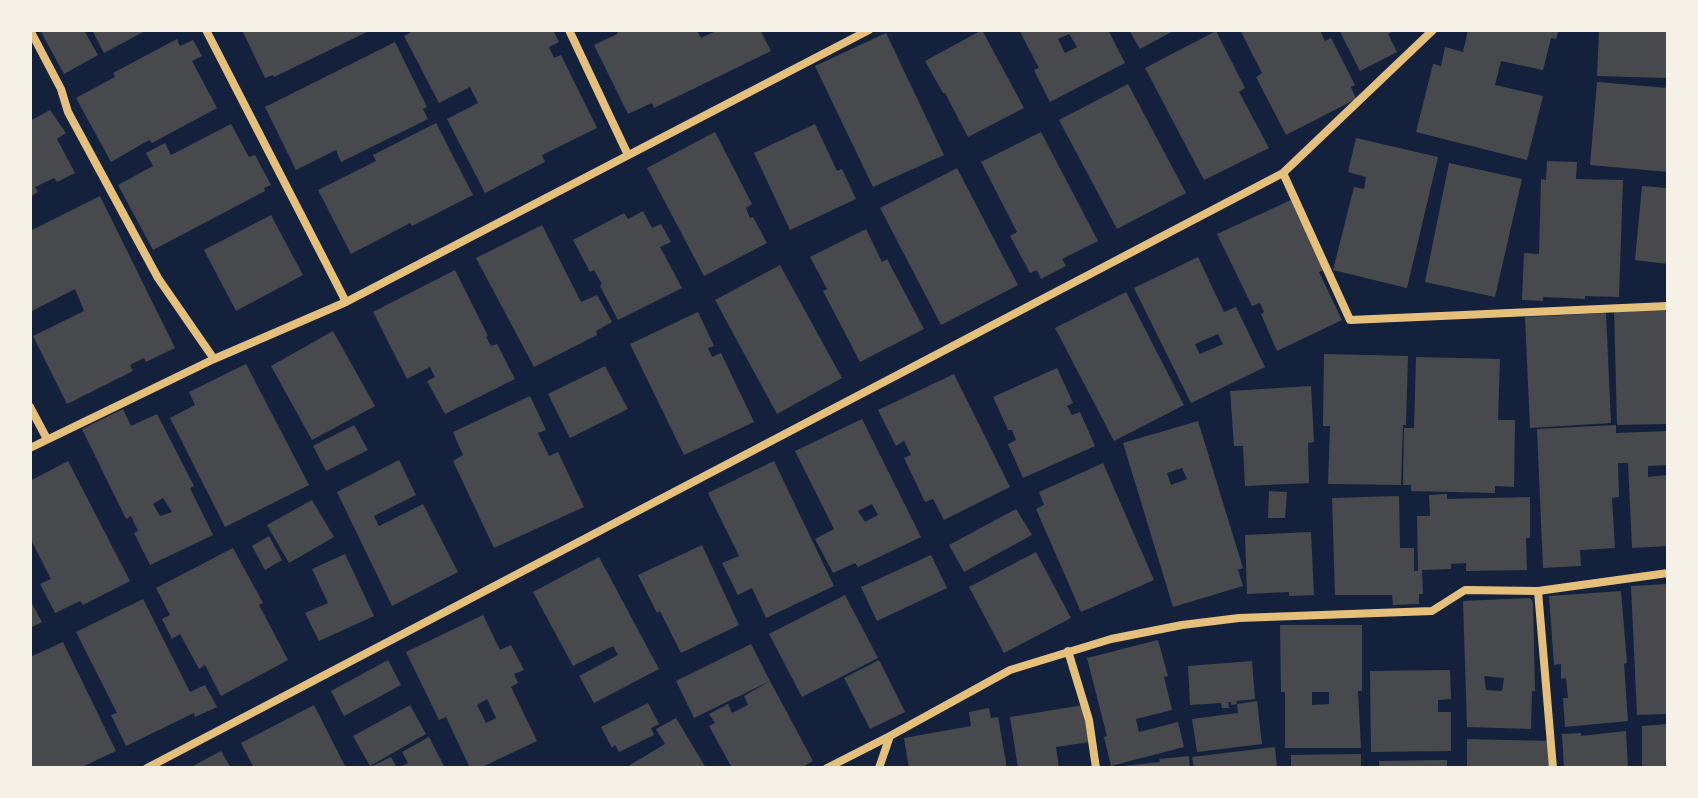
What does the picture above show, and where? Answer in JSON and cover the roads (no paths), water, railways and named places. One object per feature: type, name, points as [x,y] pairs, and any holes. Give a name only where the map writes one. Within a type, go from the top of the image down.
[{"type":"street","points":[[30,30],[61,89],[68,112],[158,278],[214,359]]},
{"type":"street","points":[[206,30],[346,302]]},
{"type":"street","points":[[569,30],[628,155]]},
{"type":"street","points":[[30,448],[214,359],[346,302],[869,30]]},
{"type":"street","points":[[147,768],[1283,173],[1433,30]]},
{"type":"street","points":[[1283,173],[1350,320],[1668,306]]},
{"type":"street","points":[[30,407],[47,439]]},
{"type":"street","points":[[827,768],[1010,670],[1111,639],[1239,618],[1432,611],[1465,590],[1538,591],[1668,573]]},
{"type":"street","points":[[1538,591],[1553,768]]},
{"type":"street","points":[[1068,651],[1089,720],[1096,768]]},
{"type":"street","points":[[879,768],[890,736]]}]
